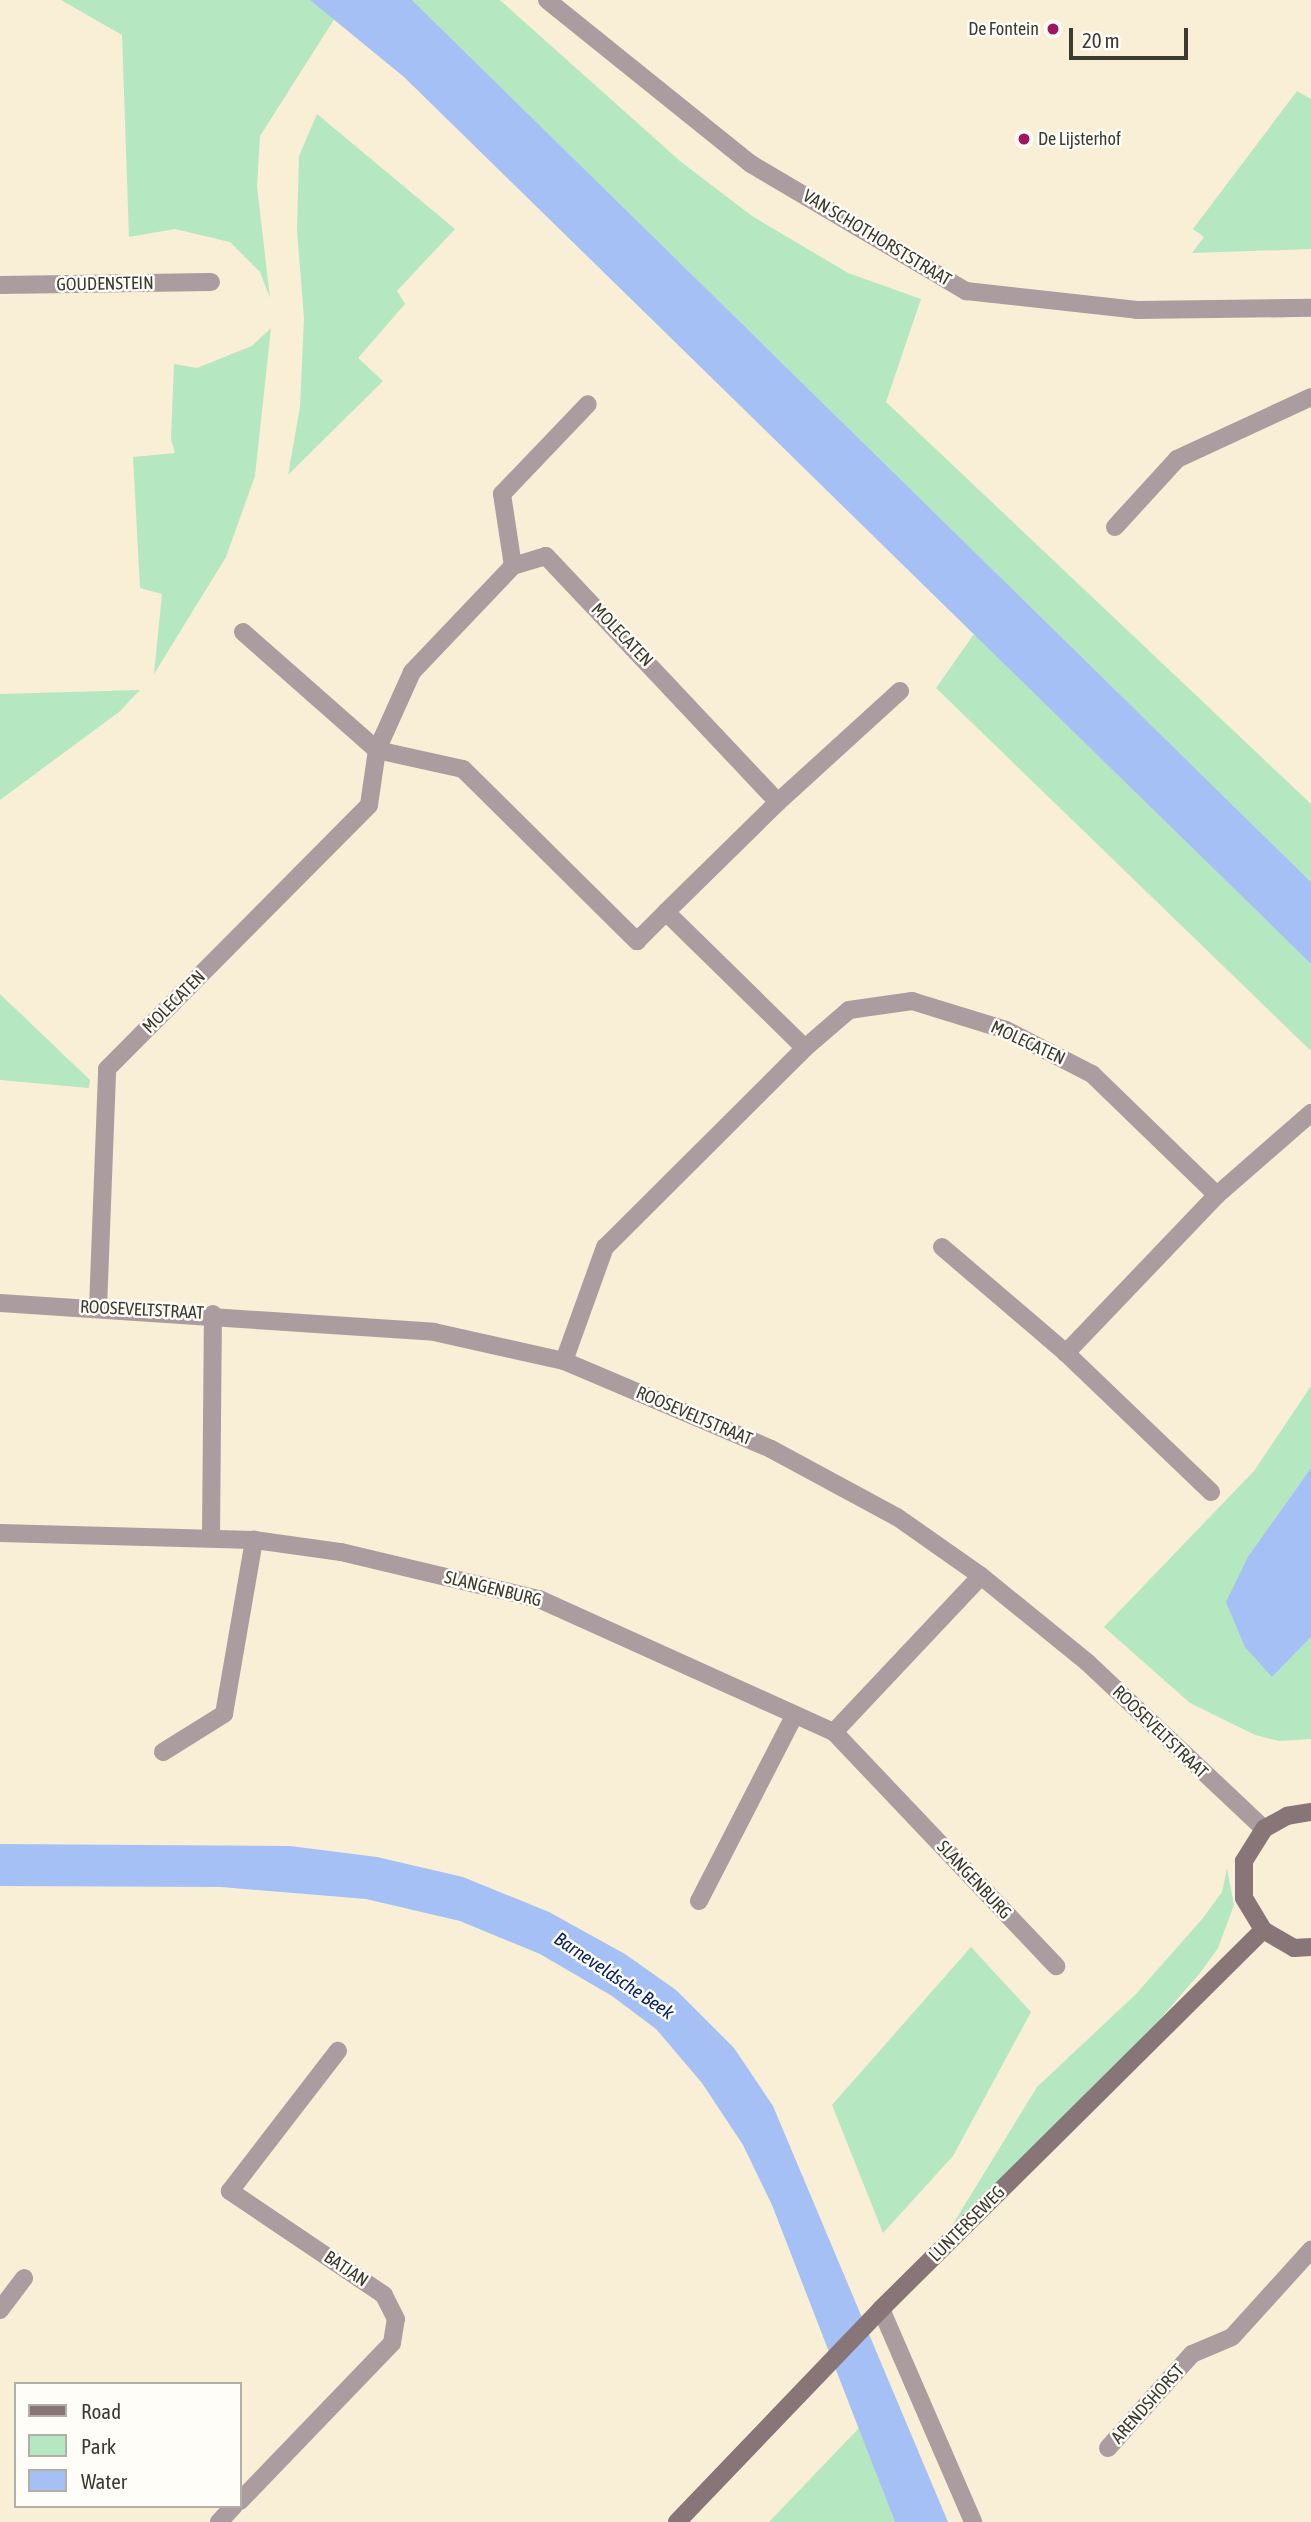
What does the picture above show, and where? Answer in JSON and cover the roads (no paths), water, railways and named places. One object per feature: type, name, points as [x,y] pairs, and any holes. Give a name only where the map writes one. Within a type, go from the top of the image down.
[{"type":"main road","points":[[1311,1812],[1287,1815],[1264,1829],[1244,1861],[1244,1898],[1263,1930],[1294,1948],[1311,1947]]},
{"type":"main road","name":"LUNTERSEWEG","points":[[677,2522],[878,2313],[1263,1930]]},
{"type":"street","name":"VAN SCHOTHORSTSTRAAT","points":[[547,0],[751,164],[966,291],[1137,310],[1311,308]]},
{"type":"street","name":"GOUDENSTEIN","points":[[0,285],[211,282]]},
{"type":"street","points":[[1115,527],[1177,459],[1311,397]]},
{"type":"street","points":[[513,566],[502,494],[588,404]]},
{"type":"street","name":"MOLECATEN","points":[[98,1308],[107,1069],[369,805],[377,750],[412,672],[513,566],[546,556],[778,802]]},
{"type":"street","points":[[243,632],[377,750],[463,769],[637,941],[778,802],[900,691]]},
{"type":"street","points":[[666,912],[805,1048]]},
{"type":"street","name":"MOLECATEN","points":[[564,1362],[605,1247],[805,1048],[849,1010],[912,1001],[1006,1030],[1092,1074],[1217,1195]]},
{"type":"street","points":[[1066,1353],[1217,1195],[1311,1113]]},
{"type":"street","points":[[942,1247],[1066,1353],[1211,1492]]},
{"type":"street","name":"ROOSEVELTSTRAAT","points":[[0,1303],[213,1314],[434,1332],[564,1362],[771,1449],[897,1517],[981,1576],[1088,1663],[1264,1829]]},
{"type":"street","points":[[211,1536],[213,1314]]},
{"type":"street","name":"SLANGENBURG","points":[[0,1533],[211,1536],[254,1540],[341,1552],[539,1599],[834,1732],[1056,1966]]},
{"type":"street","points":[[163,1752],[224,1714],[254,1540]]},
{"type":"street","points":[[834,1732],[981,1576]]},
{"type":"street","points":[[699,1901],[794,1716]]},
{"type":"street","name":"BATJAN","points":[[242,2499],[392,2343],[396,2319],[384,2295],[230,2191],[338,2051]]},
{"type":"street","name":"ARENDSHORST","points":[[1108,2448],[1192,2354],[1232,2337],[1311,2250]]},
{"type":"street","points":[[0,2310],[24,2278]]},
{"type":"street","points":[[878,2313],[973,2522]]},
{"type":"street","points":[[219,2522],[232,2508]]},
{"type":"water","points":[[310,0],[412,0],[1311,882],[1311,964],[404,77]]},
{"type":"water","points":[[1311,1468],[1311,1637],[1272,1677],[1245,1647],[1226,1602],[1249,1555]]},
{"type":"water","name":"Barneveldsche Beek","points":[[0,1844],[290,1846],[377,1857],[463,1877],[549,1912],[625,1954],[676,1990],[734,2048],[773,2106],[948,2522],[895,2522],[772,2205],[743,2145],[702,2083],[656,2029],[612,1996],[540,1954],[460,1921],[366,1899],[221,1887],[0,1886]]},
{"type":"place","name":"De Fontein","points":[[1053,29]]},
{"type":"place","name":"De Lijsterhof","points":[[1024,139]]}]
